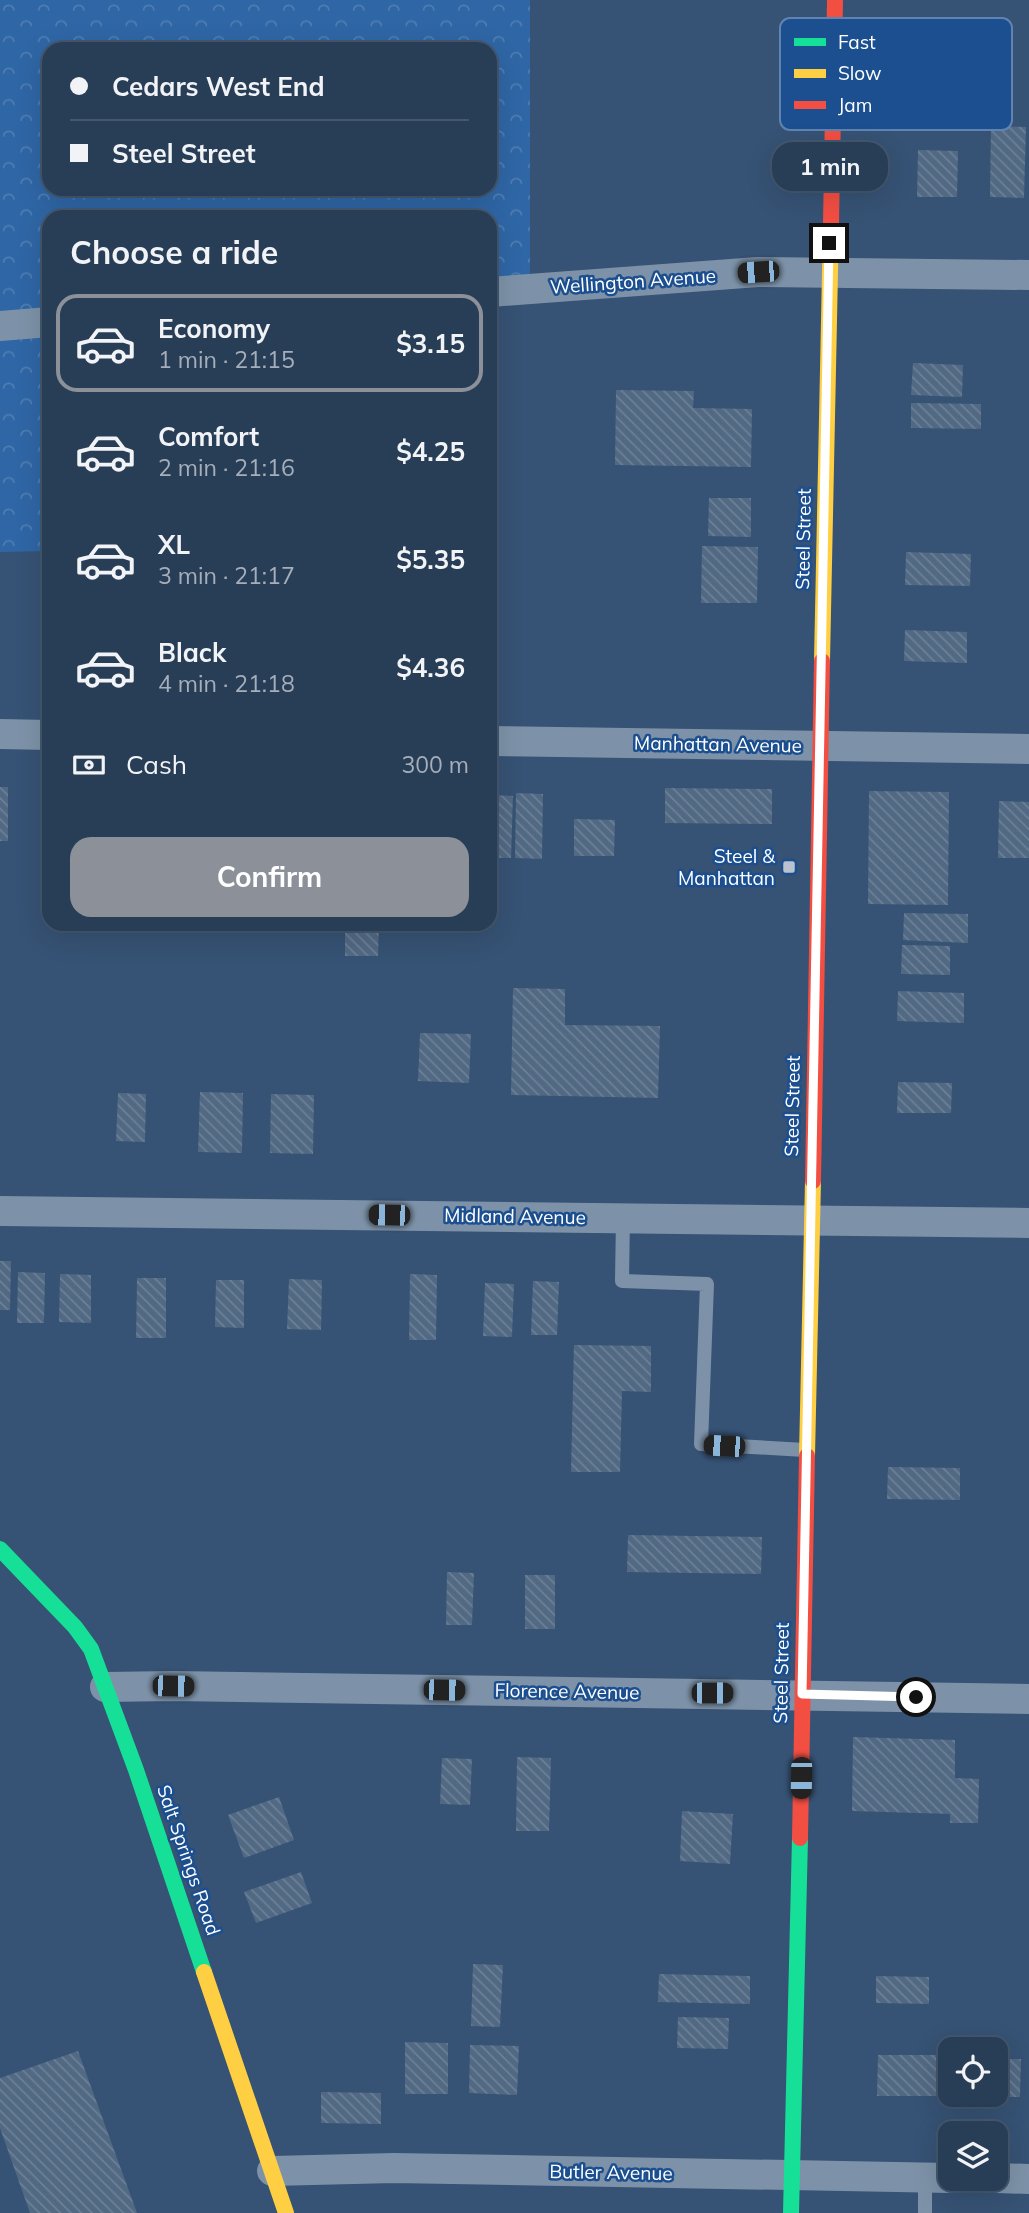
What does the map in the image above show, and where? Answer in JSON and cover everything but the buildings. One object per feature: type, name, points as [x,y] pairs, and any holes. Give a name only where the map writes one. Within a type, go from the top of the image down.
[{"type":"street","name":"Steel Street","points":[[835,0],[835,18]]},
{"type":"street","name":"Steel Street","points":[[791,2213],[832,130]]},
{"type":"street","name":"Wellington Avenue","points":[[497,291],[758,272],[1029,275]]},
{"type":"street","points":[[0,326],[42,323]]},
{"type":"street","points":[[0,734],[42,735]]},
{"type":"street","name":"Manhattan Avenue","points":[[497,741],[1029,749]]},
{"type":"street","name":"Midland Avenue","points":[[0,1211],[1029,1223]]},
{"type":"street","name":"Salt Springs Road","points":[[0,1549],[75,1628],[90,1649],[136,1770],[286,2213]]},
{"type":"street","name":"Florence Avenue","points":[[105,1687],[1029,1699]]},
{"type":"street","name":"Butler Avenue","points":[[272,2171],[394,2168],[938,2178]]},
{"type":"street","points":[[1008,2178],[1029,2179]]},
{"type":"lane","points":[[623,1217],[622,1281],[707,1284],[701,1444],[806,1450]]},
{"type":"lane","points":[[925,2213],[938,2178]]},
{"type":"green space","points":[[0,0],[530,0],[530,289],[497,291],[497,210],[42,210],[42,551],[0,552]]},
{"type":"traffic: fast","points":[[0,1549],[75,1627],[91,1649],[136,1770],[204,1972]]},
{"type":"traffic: fast","points":[[791,2213],[800,1838]]},
{"type":"traffic: slow","points":[[822,661],[831,223]]},
{"type":"traffic: slow","points":[[807,1456],[813,1181]]},
{"type":"traffic: slow","points":[[204,1972],[286,2213]]},
{"type":"traffic: jam","points":[[835,0],[835,18]]},
{"type":"traffic: jam","points":[[831,223],[833,130]]},
{"type":"traffic: jam","points":[[813,1181],[822,661]]},
{"type":"traffic: jam","points":[[800,1838],[807,1456]]},
{"type":"place","name":"Steel & Manhattan","points":[[789,867]]},
{"type":"route","points":[[829,243],[802,1694],[916,1697]]}]
